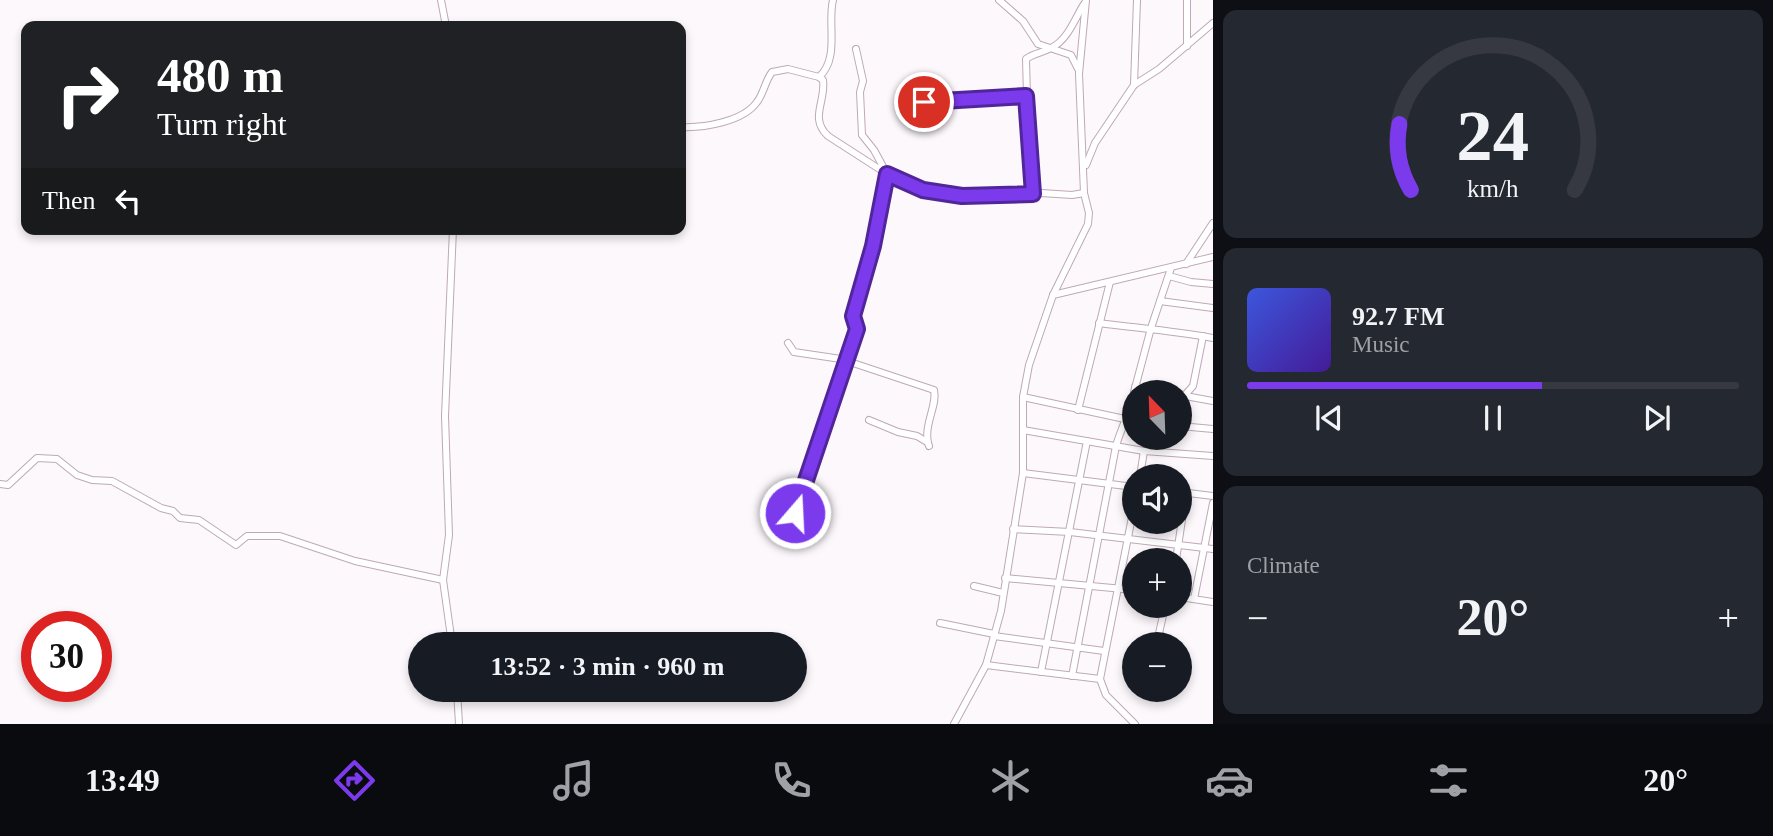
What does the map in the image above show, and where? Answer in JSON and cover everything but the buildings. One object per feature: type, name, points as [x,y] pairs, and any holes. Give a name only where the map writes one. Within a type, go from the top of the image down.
[{"type":"street","points":[[441,0],[445,21]]},
{"type":"street","points":[[820,77],[827,68],[833,32],[833,0]]},
{"type":"street","points":[[999,0],[1023,21],[1038,44],[1071,55],[1079,74]]},
{"type":"street","points":[[1134,85],[1137,0]]},
{"type":"street","points":[[1187,0],[1187,46]]},
{"type":"street","points":[[1033,194],[1026,59],[1038,51],[1052,48],[1069,30],[1086,1]]},
{"type":"street","points":[[954,724],[986,665],[1003,593],[1023,473],[1023,397],[1029,365],[1053,295],[1088,225],[1079,74],[1086,1]]},
{"type":"street","points":[[1084,167],[1095,143],[1134,85],[1213,23]]},
{"type":"street","points":[[795,513],[857,329],[853,316],[873,246],[887,174],[862,135],[860,92],[863,81],[856,49]]},
{"type":"street","points":[[686,126],[725,122],[753,107],[772,72],[788,69],[820,77],[824,84],[818,119],[822,130],[859,158],[923,190],[962,196],[1060,196],[1084,193]]},
{"type":"street","points":[[904,104],[1026,96]]},
{"type":"street","points":[[1186,264],[1213,223]]},
{"type":"street","points":[[450,632],[443,580],[449,536],[445,416],[453,235]]},
{"type":"street","points":[[1053,295],[1213,257]]},
{"type":"street","points":[[1138,380],[1150,330],[1171,268]]},
{"type":"street","points":[[1169,276],[1213,284]]},
{"type":"street","points":[[1078,410],[1110,282]]},
{"type":"street","points":[[1160,301],[1213,308]]},
{"type":"street","points":[[1099,323],[1169,330],[1213,338]]},
{"type":"street","points":[[1192,387],[1203,336]]},
{"type":"street","points":[[789,343],[794,352],[841,359],[934,390],[936,394],[929,415],[928,444],[917,436],[869,421]]},
{"type":"street","points":[[1023,397],[1122,420]]},
{"type":"street","points":[[1192,397],[1213,401]]},
{"type":"street","points":[[1072,676],[1122,424]]},
{"type":"street","points":[[1192,427],[1213,429]]},
{"type":"street","points":[[1023,430],[1144,451],[1213,456]]},
{"type":"street","points":[[1041,672],[1087,441]]},
{"type":"street","points":[[1142,464],[1144,451]]},
{"type":"street","points":[[0,484],[8,485],[37,458],[57,459],[77,475],[92,480],[112,481],[161,508],[173,511],[180,518],[199,520],[236,545],[247,536],[280,536],[355,561],[443,580]]},
{"type":"street","points":[[1023,473],[1122,486]]},
{"type":"street","points":[[1192,494],[1213,496]]},
{"type":"street","points":[[1213,503],[1209,549],[1194,599],[1213,602]]},
{"type":"street","points":[[1013,529],[1070,532],[1209,549]]},
{"type":"street","points":[[1129,534],[1100,679],[1106,695],[1135,724]]},
{"type":"street","points":[[1178,548],[1180,534]]},
{"type":"street","points":[[1005,578],[1122,588]]},
{"type":"street","points":[[974,586],[1003,593]]},
{"type":"street","points":[[940,623],[994,635],[1104,651]]},
{"type":"street","points":[[986,665],[1100,679]]},
{"type":"street","points":[[458,702],[459,724]]},
{"type":"route","points":[[795,513],[857,329],[853,316],[873,246],[887,174],[923,190],[962,196],[1033,194],[1026,96],[924,102]]}]
